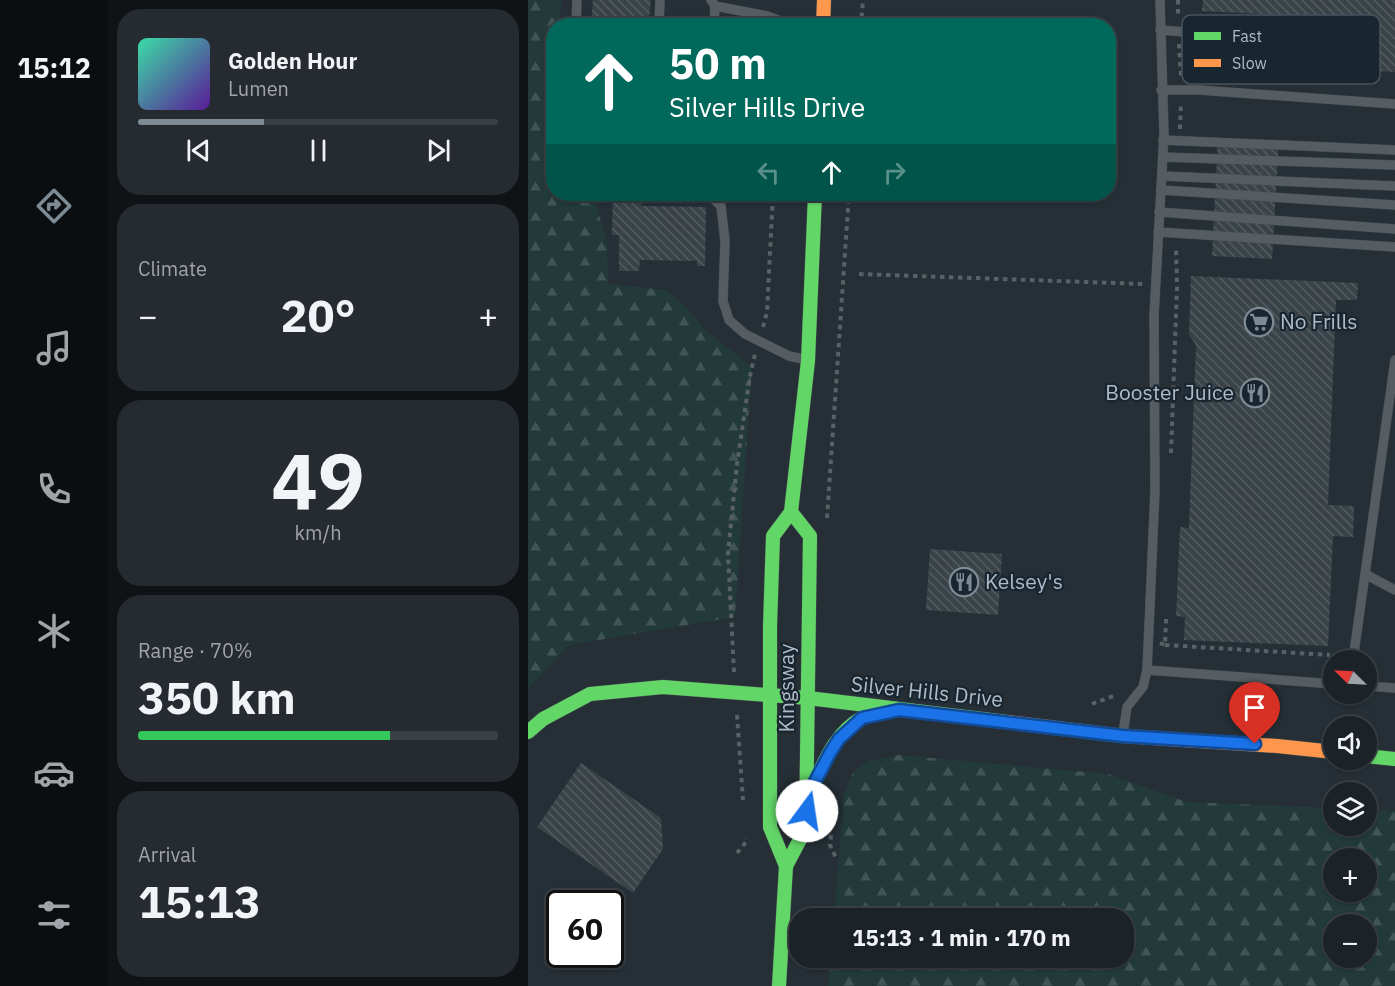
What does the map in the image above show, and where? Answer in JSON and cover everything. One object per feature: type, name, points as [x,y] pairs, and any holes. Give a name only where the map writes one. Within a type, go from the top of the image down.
[{"type":"main road","points":[[823,18],[824,0]]},
{"type":"main road","points":[[791,512],[808,361],[815,201]]},
{"type":"main road","name":"Kingsway","points":[[779,986],[786,866],[806,828],[808,795],[810,536],[791,512],[773,536],[770,626],[770,827],[786,866]]},
{"type":"main road","name":"Silver Hills Drive","points":[[528,732],[543,718],[590,694],[663,687],[808,698],[1123,736],[1323,751]]},
{"type":"main road","points":[[808,795],[830,753],[850,728],[862,718],[899,710]]},
{"type":"main road","points":[[1377,757],[1395,759]]},
{"type":"lane","points":[[576,18],[577,0]]},
{"type":"lane","points":[[659,18],[660,0]]},
{"type":"lane","points":[[1123,736],[1127,707],[1143,687],[1147,670],[1155,490],[1156,285],[1163,140],[1160,0]]},
{"type":"lane","points":[[714,18],[713,3],[772,18]]},
{"type":"lane","points":[[1160,30],[1182,32]]},
{"type":"lane","points":[[1161,90],[1199,90],[1395,104]]},
{"type":"lane","points":[[1163,140],[1395,150]]},
{"type":"lane","points":[[1162,157],[1395,165]]},
{"type":"lane","points":[[1162,176],[1395,186]]},
{"type":"lane","points":[[1161,190],[1395,205]]},
{"type":"lane","points":[[716,201],[721,206],[725,241],[723,302],[729,320],[745,334],[789,356],[808,361]]},
{"type":"lane","points":[[1159,212],[1395,229]]},
{"type":"lane","points":[[1158,232],[1395,247]]},
{"type":"lane","points":[[1354,650],[1395,360]]},
{"type":"lane","points":[[1365,574],[1395,590]]},
{"type":"lane","points":[[1147,670],[1323,683]]},
{"type":"lane","points":[[1377,687],[1395,688]]},
{"type":"path","points":[[862,18],[863,0]]},
{"type":"path","points":[[744,809],[728,553],[738,453],[750,376],[767,312],[773,201]]},
{"type":"path","points":[[859,273],[1177,286]]},
{"type":"path","points":[[1165,645],[1323,655]]},
{"type":"path","points":[[737,853],[746,842],[745,831]]},
{"type":"green space","points":[[528,0],[562,0],[560,18],[546,18],[546,201],[597,201],[596,205],[607,242],[608,284],[667,290],[687,308],[706,331],[752,367],[735,617],[569,645],[528,689]]},
{"type":"green space","points":[[898,755],[1108,774],[1187,802],[1323,808],[1323,836],[1377,836],[1377,810],[1395,811],[1395,986],[828,986],[830,968],[1134,968],[1134,908],[835,908],[844,794],[853,773],[868,761]]},
{"type":"building","points":[[593,0],[651,0],[649,18],[592,18]]},
{"type":"building","points":[[1203,0],[1395,0],[1395,72],[1380,71],[1380,15],[1280,15],[1202,11]]},
{"type":"building","points":[[1218,138],[1279,141],[1272,259],[1212,256]]},
{"type":"building","points":[[613,201],[641,201],[641,206],[706,207],[705,266],[697,266],[697,261],[640,260],[639,271],[619,271],[619,235],[612,235]]},
{"type":"building","points":[[1191,276],[1358,283],[1357,300],[1336,300],[1328,505],[1354,506],[1353,537],[1333,536],[1328,646],[1184,640],[1185,617],[1176,616],[1180,527],[1189,528],[1196,345],[1189,335]]},
{"type":"building","name":"Kelsey's","points":[[930,549],[1002,554],[998,615],[926,610]]},
{"type":"building","points":[[581,763],[661,818],[663,849],[633,893],[537,827]]},
{"type":"traffic: fast","points":[[786,866],[770,827],[770,626],[773,536],[791,512],[808,361],[815,201]]},
{"type":"traffic: fast","points":[[779,986],[786,866],[806,828],[810,536],[791,512]]},
{"type":"traffic: fast","points":[[528,732],[543,719],[590,694],[663,687],[808,698],[1007,722]]},
{"type":"traffic: fast","points":[[811,790],[825,760],[844,732],[871,714],[899,710]]},
{"type":"traffic: fast","points":[[1377,757],[1395,759]]},
{"type":"traffic: slow","points":[[823,18],[824,0]]},
{"type":"traffic: slow","points":[[1007,722],[1123,736],[1323,751]]},
{"type":"place","name":"No Frills","points":[[1259,322]]},
{"type":"place","name":"Booster Juice","points":[[1255,393]]},
{"type":"place","name":"Kelsey's","points":[[964,582]]},
{"type":"route","points":[[807,811],[808,795],[839,739],[862,718],[899,710],[1123,736],[1255,744]]}]
